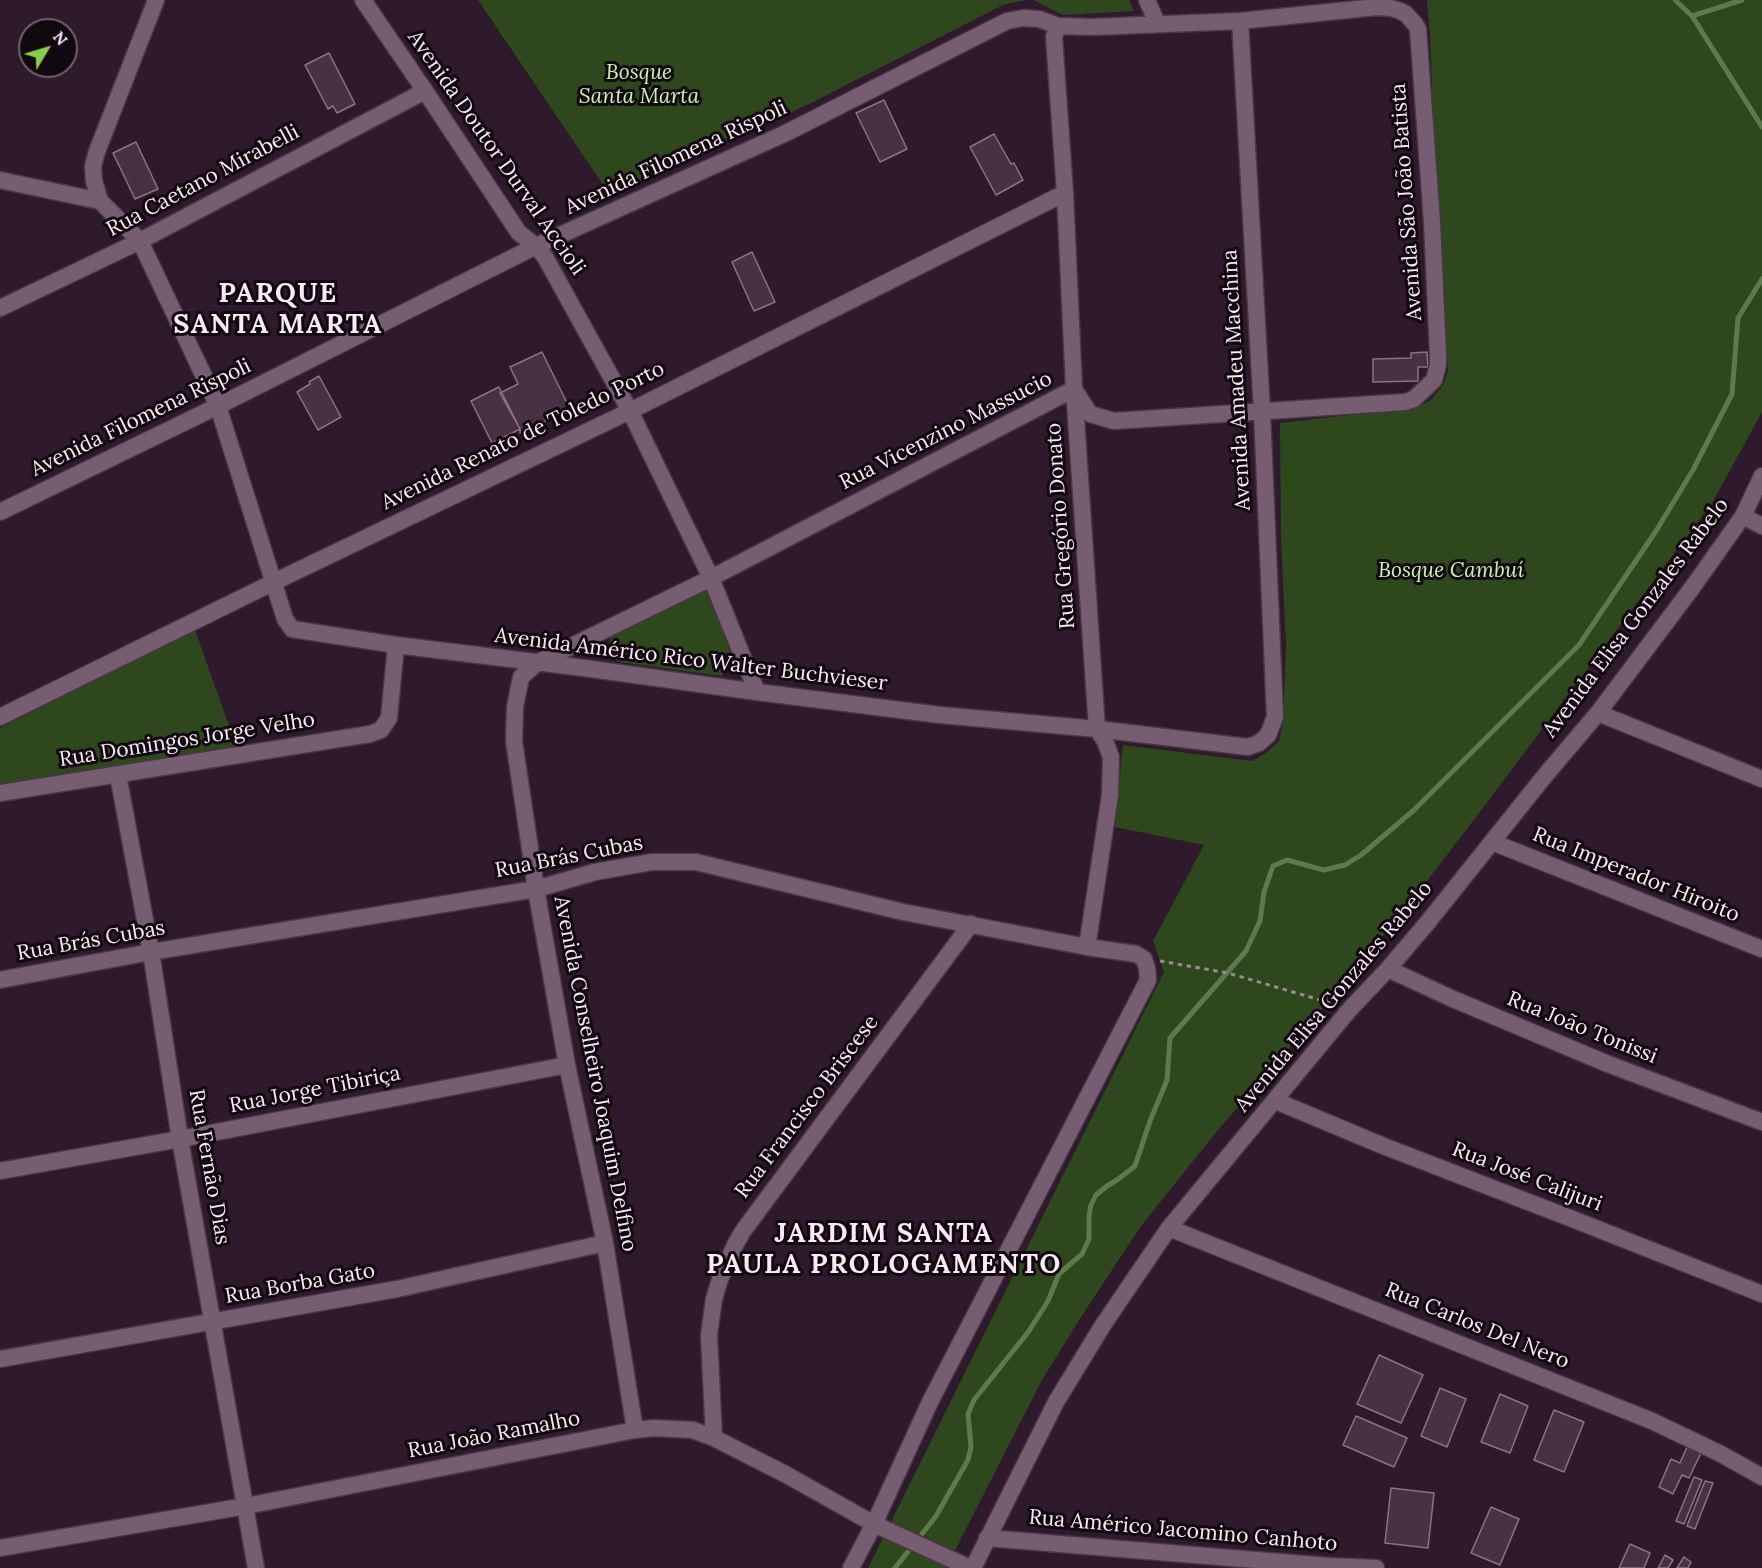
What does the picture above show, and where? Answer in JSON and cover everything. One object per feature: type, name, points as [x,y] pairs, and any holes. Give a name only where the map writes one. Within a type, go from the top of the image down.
[{"type":"street","points":[[156,0],[96,154],[93,167],[94,181],[100,201],[140,241],[218,406],[274,582]]},
{"type":"street","name":"Avenida Doutor Durval Accioli","points":[[363,0],[519,233],[536,246],[545,257],[630,411],[711,578],[757,692]]},
{"type":"street","points":[[1147,0],[1157,23]]},
{"type":"street","name":"Avenida Filomena Rispoli","points":[[0,512],[218,406],[536,246],[786,133],[1007,21],[1023,18],[1039,19],[1058,26],[1093,27],[1240,21],[1377,7],[1392,8],[1406,14]]},
{"type":"street","name":"Avenida São João Batista","points":[[1406,14],[1418,29],[1432,222],[1438,365],[1434,380],[1427,387]]},
{"type":"street","name":"Avenida Amadeu Macchina","points":[[1240,21],[1262,412],[1275,717],[1268,735]]},
{"type":"street","name":"Rua Gregório Donato","points":[[1058,26],[1054,37],[1065,193],[1074,389],[1097,729],[1105,741],[1110,757],[1110,795],[1087,947]]},
{"type":"street","name":"Rua Caetano Mirabelli","points":[[0,308],[140,241],[425,91]]},
{"type":"street","points":[[0,180],[100,201]]},
{"type":"street","name":"Avenida Renato de Toledo Porto","points":[[0,717],[630,411],[1065,193]]},
{"type":"street","name":"Rua Vicenzino Massucio","points":[[537,663],[711,578],[1074,389],[1090,414],[1114,421],[1405,402],[1414,399],[1427,387]]},
{"type":"street","name":"Avenida Elisa Gonzales Rabelo","points":[[972,1568],[1056,1402],[1103,1324],[1170,1228],[1350,1009],[1388,969],[1598,713],[1743,516],[1762,476]]},
{"type":"street","points":[[1743,516],[1762,526]]},
{"type":"street","name":"Avenida Américo Rico Walter Buchvieser","points":[[274,582],[285,619],[292,629],[396,645],[940,715],[1097,729],[1238,747],[1248,747],[1259,743],[1268,735]]},
{"type":"street","name":"Rua Domingos Jorge Velho","points":[[0,793],[381,730],[389,718],[396,645]]},
{"type":"street","name":"Avenida Conselheiro Joaquim Delfino","points":[[537,663],[521,677],[515,707],[514,741],[536,889],[567,1065],[605,1243],[635,1430]]},
{"type":"street","points":[[1598,713],[1762,779]]},
{"type":"street","name":"Rua Fernão Dias","points":[[118,775],[151,952],[180,1139],[256,1568]]},
{"type":"street","name":"Rua Imperador Hiroito","points":[[1492,842],[1762,949]]},
{"type":"street","name":"Rua Brás Cubas","points":[[0,980],[151,952],[536,889],[595,872],[652,862],[696,862],[903,912],[1087,947],[1136,954],[1144,958]]},
{"type":"street","name":"Rua Francisco Briscese","points":[[714,1438],[709,1335],[714,1299],[735,1245],[743,1231],[971,924]]},
{"type":"street","points":[[851,1568],[874,1524],[930,1402],[1148,980],[1144,958]]},
{"type":"street","name":"Rua João Tonissi","points":[[1388,969],[1597,1060],[1762,1122]]},
{"type":"street","name":"Rua Jorge Tibiriça","points":[[0,1171],[567,1065]]},
{"type":"street","name":"Rua José Calijuri","points":[[1276,1101],[1381,1145],[1762,1294]]},
{"type":"street","name":"Rua Carlos Del Nero","points":[[1170,1228],[1652,1421],[1721,1454],[1762,1477]]},
{"type":"street","name":"Rua Borba Gato","points":[[0,1359],[397,1289],[605,1243]]},
{"type":"street","name":"Rua João Ramalho","points":[[0,1548],[246,1506],[654,1428],[693,1430],[714,1438],[785,1474],[893,1534],[972,1568]]},
{"type":"street","name":"Rua Américo Jacomino Canhoto","points":[[987,1538],[1376,1568]]},
{"type":"path","points":[[1144,958],[1228,973],[1350,1009]]},
{"type":"green space","name":"Bosque Santa Marta","points":[[478,0],[1025,0],[1003,5],[811,103],[610,195]]},
{"type":"green space","points":[[1033,0],[1129,0],[1134,11],[1063,15]]},
{"type":"green space","name":"Bosque Cambuí","points":[[1427,0],[1762,0],[1762,412],[1712,503],[1405,910],[1218,1130],[1141,1226],[1042,1380],[946,1568],[868,1568],[1164,972],[1153,941],[1204,845],[1115,827],[1123,745],[1252,761],[1266,753],[1279,741],[1283,723],[1286,644],[1281,540],[1280,423],[1418,407],[1431,400],[1443,385],[1448,371],[1437,221]]},
{"type":"green space","points":[[703,589],[710,592],[732,654],[731,666],[721,676],[619,662],[610,656],[608,646],[611,636]]},
{"type":"green space","points":[[195,630],[238,751],[0,785],[0,728]]},
{"type":"building","points":[[329,53],[355,104],[337,113],[333,106],[328,109],[305,65]]},
{"type":"building","points":[[884,100],[907,149],[880,162],[856,113]]},
{"type":"building","points":[[994,134],[1023,180],[996,195],[970,147]]},
{"type":"building","points":[[136,142],[158,189],[135,199],[113,153]]},
{"type":"building","points":[[752,252],[775,302],[754,311],[732,262]]},
{"type":"building","points":[[542,352],[570,409],[520,433],[500,393],[518,384],[510,367]]},
{"type":"building","points":[[1427,352],[1428,367],[1418,367],[1418,381],[1373,382],[1373,359],[1411,358],[1411,353]]},
{"type":"building","points":[[319,376],[341,417],[318,430],[297,392]]},
{"type":"building","points":[[499,387],[520,429],[492,443],[471,401]]},
{"type":"building","points":[[1379,1355],[1423,1375],[1401,1423],[1357,1404]]},
{"type":"building","points":[[1440,1388],[1466,1399],[1447,1447],[1421,1436]]},
{"type":"building","points":[[1500,1394],[1528,1406],[1510,1453],[1481,1442]]},
{"type":"building","points":[[1554,1410],[1584,1422],[1564,1472],[1534,1460]]},
{"type":"building","points":[[1356,1416],[1407,1438],[1394,1467],[1343,1445]]},
{"type":"building","points":[[1687,1447],[1701,1453],[1689,1478],[1682,1475],[1673,1494],[1659,1487],[1671,1459],[1680,1463]]},
{"type":"building","points":[[1694,1477],[1702,1480],[1684,1524],[1676,1521]]},
{"type":"building","points":[[1705,1481],[1713,1483],[1695,1529],[1687,1526]]},
{"type":"building","points":[[1391,1488],[1434,1493],[1428,1548],[1385,1543]]},
{"type":"building","points":[[1491,1507],[1519,1519],[1500,1565],[1471,1553]]},
{"type":"building","points":[[1630,1544],[1650,1553],[1644,1568],[1619,1568]]},
{"type":"building","points":[[1665,1555],[1673,1560],[1668,1568],[1658,1568]]},
{"type":"building","points":[[1684,1557],[1691,1562],[1688,1568],[1677,1568]]},
{"type":"waterway","points":[[1675,0],[1692,16]]},
{"type":"waterway","points":[[1742,0],[1692,16],[1762,127]]},
{"type":"waterway","points":[[895,1568],[936,1516],[968,1460],[971,1447],[968,1414],[974,1400],[1029,1331],[1048,1301],[1059,1274],[1082,1254],[1089,1239],[1089,1216],[1096,1195],[1135,1166],[1167,1080],[1170,1038],[1246,951],[1260,921],[1264,892],[1273,866],[1287,860],[1324,870],[1345,865],[1361,855],[1414,810],[1579,645],[1656,531],[1693,470],[1732,394],[1738,318],[1762,279]]},
{"type":"district","name":"PARQUE SANTA MARTA","points":[[278,310]]},
{"type":"district","name":"JARDIM SANTA PAULA PROLOGAMENTO","points":[[884,1250]]}]
